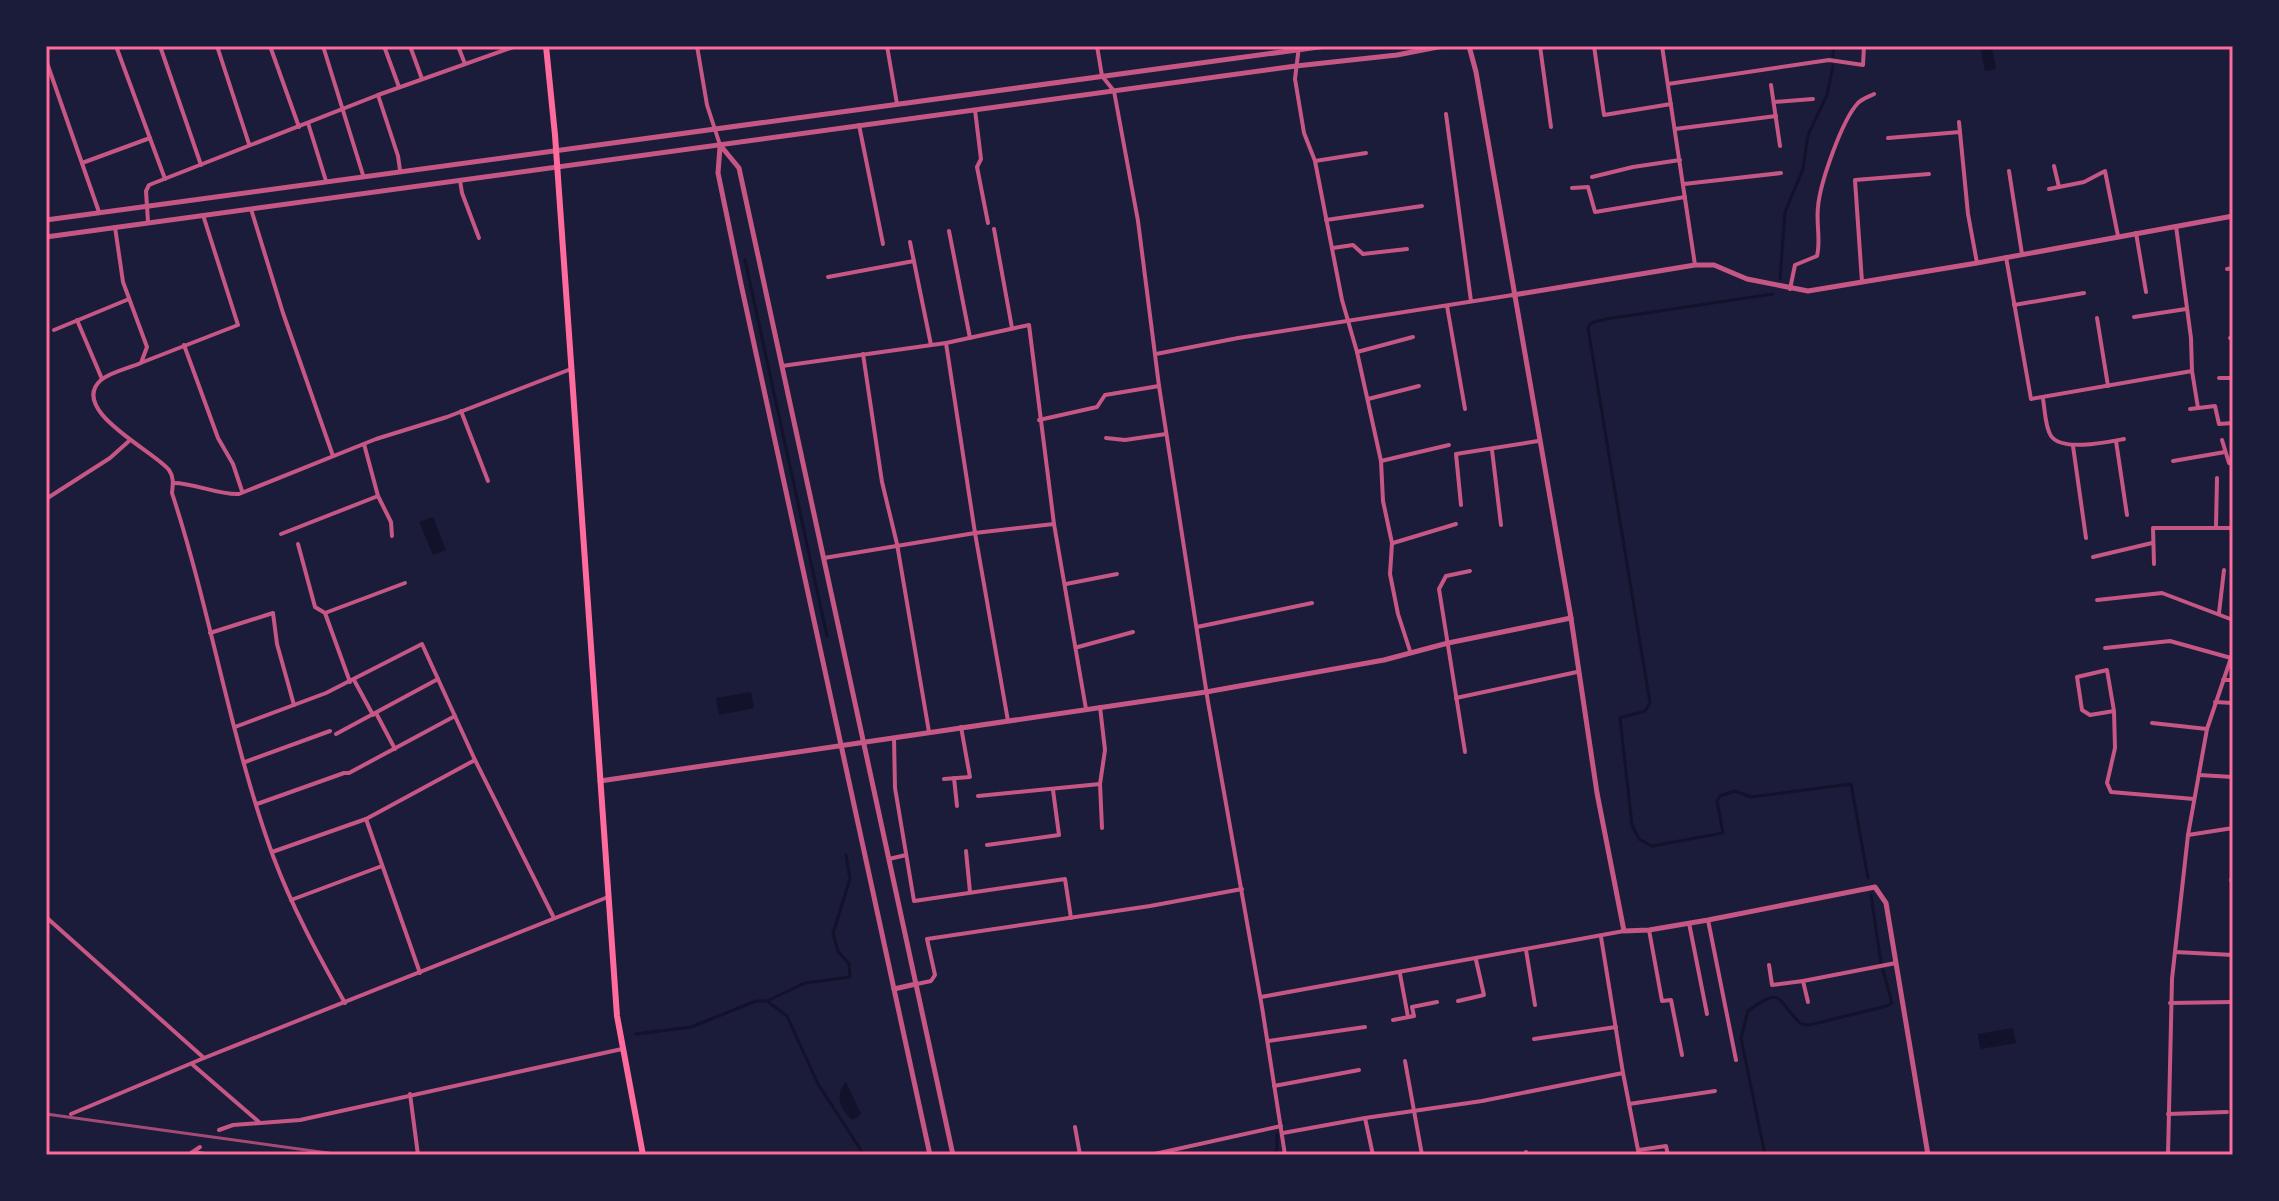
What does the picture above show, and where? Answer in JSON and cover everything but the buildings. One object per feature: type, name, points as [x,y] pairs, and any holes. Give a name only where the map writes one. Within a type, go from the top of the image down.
[{"type":"main road","points":[[546,46],[556,150],[608,897],[622,1049],[643,1155]]},
{"type":"street","points":[[116,46],[165,179]]},
{"type":"street","points":[[160,46],[201,165]]},
{"type":"street","points":[[217,46],[249,144]]},
{"type":"street","points":[[270,46],[299,127]]},
{"type":"street","points":[[323,46],[363,175]]},
{"type":"street","points":[[384,46],[399,87]]},
{"type":"street","points":[[410,46],[422,79]]},
{"type":"street","points":[[458,46],[465,64]]},
{"type":"street","points":[[148,222],[146,191],[149,185],[399,87],[516,46]]},
{"type":"street","points":[[697,46],[707,105],[720,145],[718,173],[930,1155]]},
{"type":"street","points":[[887,46],[897,104]]},
{"type":"street","points":[[1097,46],[1102,76],[1114,91],[1138,221],[1159,386],[1206,692],[1268,1041],[1285,1155]]},
{"type":"street","points":[[46,220],[1299,47],[1326,46]]},
{"type":"street","points":[[46,237],[1373,58],[1443,46]]},
{"type":"street","points":[[1469,46],[1476,72],[1624,931]]},
{"type":"street","points":[[1540,46],[1551,127]]},
{"type":"street","points":[[1594,46],[1604,115],[1671,104]]},
{"type":"street","points":[[1662,46],[1695,265]]},
{"type":"street","points":[[1668,84],[1829,60],[1863,65],[1864,46]]},
{"type":"street","points":[[1299,47],[1296,66],[1304,133],[1315,161],[1347,323],[1357,352],[1381,461],[1383,501],[1392,543],[1390,574],[1410,651]]},
{"type":"street","points":[[46,60],[99,212]]},
{"type":"street","points":[[1771,85],[1780,146]]},
{"type":"street","points":[[1790,289],[1795,265],[1817,256],[1820,246],[1818,209],[1821,185],[1852,111],[1860,100],[1874,94]]},
{"type":"street","points":[[378,95],[400,170]]},
{"type":"street","points":[[1774,102],[1813,99]]},
{"type":"street","points":[[975,110],[981,159],[977,167],[988,223]]},
{"type":"street","points":[[1446,114],[1471,301]]},
{"type":"street","points":[[1675,129],[1776,116]]},
{"type":"street","points":[[1959,122],[1968,214],[1977,263]]},
{"type":"street","points":[[308,123],[326,181]]},
{"type":"street","points":[[859,125],[883,244]]},
{"type":"street","points":[[1888,138],[1960,132]]},
{"type":"street","points":[[82,163],[150,138]]},
{"type":"street","points":[[720,145],[739,168],[953,1155]]},
{"type":"street","points":[[1315,161],[1366,153]]},
{"type":"street","points":[[1592,177],[1680,160]]},
{"type":"street","points":[[2054,166],[2059,187]]},
{"type":"street","points":[[2009,171],[2022,254]]},
{"type":"street","points":[[2049,189],[2084,182],[2105,171],[2118,236]]},
{"type":"street","points":[[1684,184],[1781,173]]},
{"type":"street","points":[[1862,282],[1855,180],[1929,174]]},
{"type":"street","points":[[460,180],[479,238]]},
{"type":"street","points":[[1572,188],[1588,187],[1595,212],[1686,197]]},
{"type":"street","points":[[1326,220],[1422,206]]},
{"type":"street","points":[[251,209],[333,456]]},
{"type":"street","points":[[203,215],[238,325],[102,379],[95,392],[95,404],[129,440],[168,468],[235,727],[272,852],[291,900],[345,1003]]},
{"type":"street","points":[[1156,354],[1238,338],[1695,265],[1714,265],[1747,279],[1808,291],[2233,216]]},
{"type":"street","points":[[2176,226],[2198,408]]},
{"type":"street","points":[[115,227],[121,276],[146,341],[146,353],[141,363]]},
{"type":"street","points":[[994,229],[1012,328]]},
{"type":"street","points":[[949,231],[970,338]]},
{"type":"street","points":[[2136,233],[2146,292]]},
{"type":"street","points":[[910,242],[931,345]]},
{"type":"street","points":[[1332,248],[1353,245],[1363,254],[1407,249]]},
{"type":"street","points":[[2006,257],[2031,399],[2192,371]]},
{"type":"street","points":[[828,277],[914,261]]},
{"type":"street","points":[[2014,305],[2084,293]]},
{"type":"street","points":[[54,330],[129,299]]},
{"type":"street","points":[[1447,306],[1465,409]]},
{"type":"street","points":[[2134,317],[2186,309]]},
{"type":"street","points":[[2097,318],[2108,386]]},
{"type":"street","points":[[77,320],[102,379]]},
{"type":"street","points":[[782,366],[946,343],[1029,325],[1054,524],[1086,709]]},
{"type":"street","points":[[1357,352],[1413,337]]},
{"type":"street","points":[[946,343],[1008,721]]},
{"type":"street","points":[[184,345],[218,438],[233,464],[243,492]]},
{"type":"street","points":[[863,354],[882,482],[897,544],[929,732]]},
{"type":"street","points":[[173,483],[229,494],[243,492],[364,444],[571,369]]},
{"type":"street","points":[[2219,378],[2233,378]]},
{"type":"street","points":[[1039,420],[1097,407],[1105,395],[1159,386]]},
{"type":"street","points":[[1368,399],[1419,386]]},
{"type":"street","points":[[2043,399],[2050,435],[2055,441],[2073,446],[2124,439]]},
{"type":"street","points":[[2190,409],[2215,406],[2219,424],[2233,423]]},
{"type":"street","points":[[461,411],[488,481]]},
{"type":"street","points":[[1106,438],[1125,440],[1167,434]]},
{"type":"street","points":[[47,498],[110,458],[129,440]]},
{"type":"street","points":[[2222,440],[2229,463],[2233,464]]},
{"type":"street","points":[[1461,505],[1456,454],[1538,441]]},
{"type":"street","points":[[2116,441],[2127,515]]},
{"type":"street","points":[[364,444],[378,496],[391,522],[392,536]]},
{"type":"street","points":[[1381,461],[1449,445]]},
{"type":"street","points":[[2073,446],[2086,538]]},
{"type":"street","points":[[1492,450],[1501,525]]},
{"type":"street","points":[[2173,461],[2225,452]]},
{"type":"street","points":[[2216,526],[2217,478]]},
{"type":"street","points":[[281,534],[378,496]]},
{"type":"street","points":[[824,558],[897,544],[1054,524]]},
{"type":"street","points":[[1392,543],[1456,524]]},
{"type":"street","points":[[2154,564],[2153,528],[2233,528]]},
{"type":"street","points":[[2093,557],[2152,543]]},
{"type":"street","points":[[298,544],[315,607],[325,613],[352,681],[395,749]]},
{"type":"street","points":[[2219,613],[2224,570]]},
{"type":"street","points":[[1465,752],[1439,589],[1446,576],[1470,571]]},
{"type":"street","points":[[1066,584],[1117,574]]},
{"type":"street","points":[[325,613],[405,583]]},
{"type":"street","points":[[2097,600],[2162,593],[2233,620]]},
{"type":"street","points":[[1197,627],[1312,603]]},
{"type":"street","points":[[210,633],[273,613],[277,644],[294,705]]},
{"type":"street","points":[[600,781],[1206,692],[1384,660],[1410,651],[1571,618]]},
{"type":"street","points":[[1077,647],[1133,632]]},
{"type":"street","points":[[2105,648],[2170,641],[2231,658]]},
{"type":"street","points":[[235,727],[352,681],[422,644],[475,760],[554,919]]},
{"type":"street","points":[[2168,1155],[2170,1003],[2188,835],[2207,729],[2233,652]]},
{"type":"street","points":[[2114,711],[2090,715],[2082,710],[2077,677],[2107,670],[2114,711],[2115,748],[2107,783],[2111,792],[2194,799]]},
{"type":"street","points":[[1456,698],[1577,672]]},
{"type":"street","points":[[245,762],[333,733],[438,679]]},
{"type":"street","points":[[2223,680],[2233,680]]},
{"type":"street","points":[[2215,702],[2233,703]]},
{"type":"street","points":[[1100,707],[1105,750],[1100,784],[1102,828]]},
{"type":"street","points":[[257,804],[349,773],[455,716]]},
{"type":"street","points":[[2152,723],[2207,729]]},
{"type":"street","points":[[944,779],[970,777],[961,727]]},
{"type":"street","points":[[894,738],[895,788],[914,901],[1065,879],[1071,918]]},
{"type":"street","points":[[272,852],[366,819],[475,760]]},
{"type":"street","points":[[2199,775],[2233,777]]},
{"type":"street","points":[[954,778],[957,806]]},
{"type":"street","points":[[978,796],[1100,784]]},
{"type":"street","points":[[987,845],[1059,835],[1053,790]]},
{"type":"street","points":[[366,819],[420,973]]},
{"type":"street","points":[[2188,835],[2233,828]]},
{"type":"street","points":[[966,851],[970,892]]},
{"type":"street","points":[[889,859],[906,855]]},
{"type":"street","points":[[291,900],[382,866]]},
{"type":"street","points":[[1260,997],[1624,931],[1708,920],[1875,887],[1886,903],[1928,1155]]},
{"type":"street","points":[[894,989],[931,981],[935,975],[927,939],[1242,889]]},
{"type":"street","points":[[71,1114],[608,897]]},
{"type":"street","points":[[46,917],[204,1058]]},
{"type":"street","points":[[1708,920],[1736,1060]]},
{"type":"street","points":[[1689,923],[1707,1014]]},
{"type":"street","points":[[1649,930],[1662,1001],[1671,1000],[1682,1055]]},
{"type":"street","points":[[1601,937],[1639,1152],[1666,1146],[1668,1155]]},
{"type":"street","points":[[1526,950],[1535,1005]]},
{"type":"street","points":[[2175,952],[2233,955]]},
{"type":"street","points":[[1458,1001],[1484,995],[1476,960]]},
{"type":"street","points":[[1769,965],[1772,985],[1896,963]]},
{"type":"street","points":[[1400,974],[1408,1017]]},
{"type":"street","points":[[1803,981],[1808,1002]]},
{"type":"street","points":[[1393,1020],[1414,1016],[1412,1007],[1437,1002]]},
{"type":"street","points":[[2170,1003],[2233,1002]]},
{"type":"street","points":[[1268,1041],[1365,1027]]},
{"type":"street","points":[[1534,1039],[1616,1027]]},
{"type":"street","points":[[219,1130],[233,1125],[300,1120],[622,1049]]},
{"type":"street","points":[[1405,1061],[1422,1155]]},
{"type":"street","points":[[193,1064],[261,1124]]},
{"type":"street","points":[[1274,1086],[1359,1070]]},
{"type":"street","points":[[1282,1133],[1482,1101],[1623,1073]]},
{"type":"street","points":[[1629,1104],[1715,1091]]},
{"type":"street","points":[[410,1094],[418,1155]]},
{"type":"street","points":[[2168,1114],[2227,1112]]},
{"type":"street","points":[[1365,1118],[1373,1155]]},
{"type":"street","points":[[1150,1155],[1281,1126]]},
{"type":"street","points":[[1075,1127],[1080,1155]]},
{"type":"street","points":[[190,1153],[200,1147]]},
{"type":"street","points":[[190,1153],[211,1155]]},
{"type":"shaded area","points":[[1980,46],[1992,46],[1996,69],[1985,71]]},
{"type":"shaded area","points":[[433,517],[446,550],[433,555],[419,522]]},
{"type":"shaded area","points":[[751,692],[754,708],[719,715],[716,698]]},
{"type":"shaded area","points":[[2013,1028],[2016,1043],[1980,1049],[1978,1034]]},
{"type":"shaded area","points":[[846,1082],[861,1114],[853,1120],[840,1102],[840,1091]]},
{"type":"waterway","points":[[1833,56],[1834,46]]},
{"type":"waterway","points":[[1780,279],[1785,212],[1803,169],[1808,135],[1827,95],[1833,66]]},
{"type":"waterway","points":[[745,260],[827,636]]},
{"type":"waterway","points":[[1773,294],[1606,319],[1591,323],[1588,328],[1650,703],[1645,711],[1620,718],[1632,825],[1639,839],[1652,846],[1723,833],[1717,801],[1720,796],[1735,791],[1751,797],[1851,784],[1868,878]]},
{"type":"waterway","points":[[636,1034],[691,1027],[756,1001],[767,1001],[805,983],[850,977],[849,964],[838,951],[833,933],[850,879],[846,855]]},
{"type":"waterway","points":[[1871,895],[1881,963]]},
{"type":"waterway","points":[[1765,1155],[1741,1038],[1748,1011],[1774,997],[1801,1024],[1809,1025],[1887,1006],[1892,1003],[1883,970]]},
{"type":"waterway","points":[[767,1001],[787,1016],[818,1084],[864,1155]]},
{"type":"waterway","points":[[1273,1155],[1277,1150],[1277,1134]]},
{"type":"railway","points":[[46,1114],[342,1155]]}]
